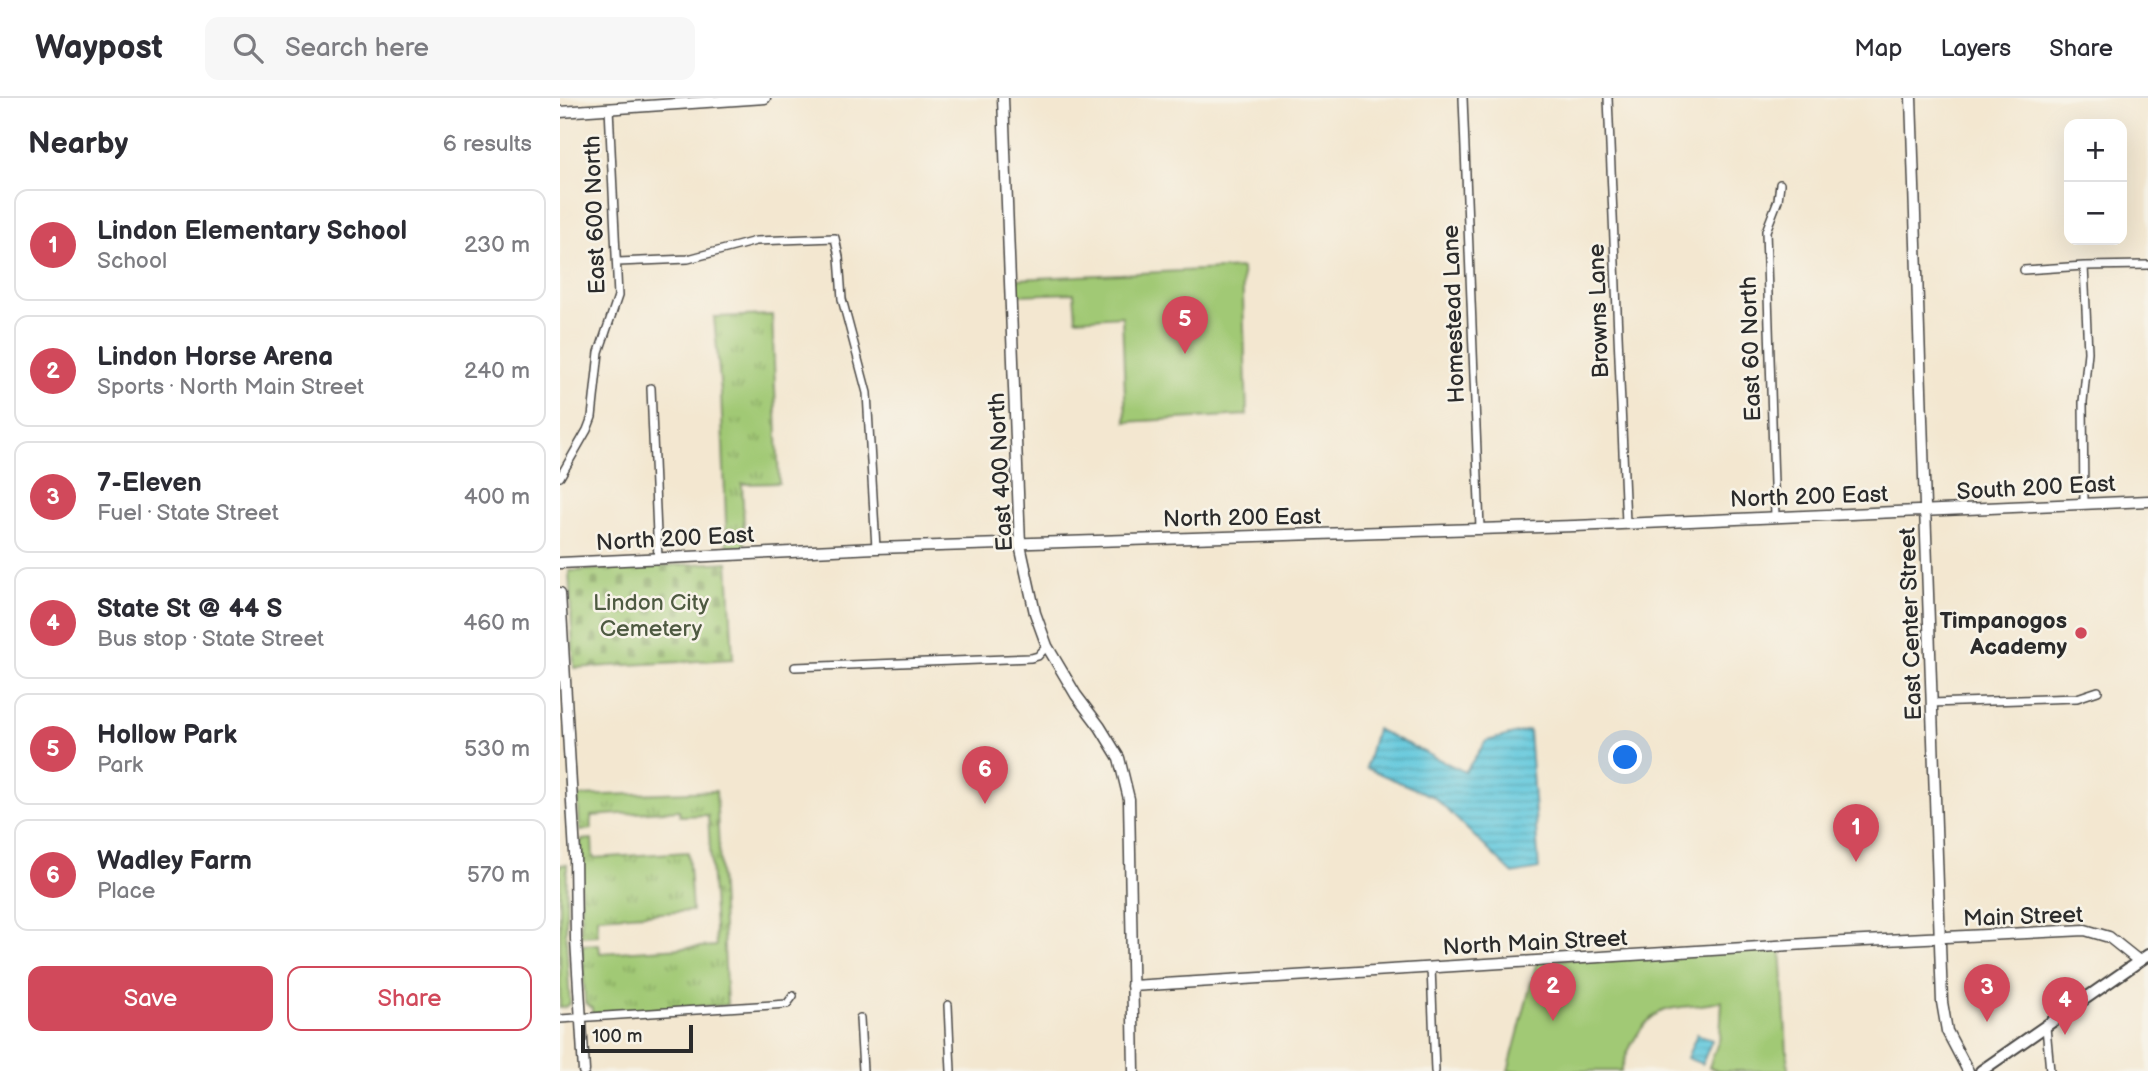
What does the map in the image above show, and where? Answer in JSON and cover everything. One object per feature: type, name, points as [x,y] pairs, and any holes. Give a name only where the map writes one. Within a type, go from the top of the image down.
[{"type":"main road","points":[[1981,1071],[2143,958]]},
{"type":"street","points":[[560,111],[765,98]]},
{"type":"street","name":"East 400 North","points":[[1003,98],[1020,545],[1035,613],[1047,646],[1076,695],[1119,758],[1129,799],[1134,1071]]},
{"type":"street","name":"Homestead Lane","points":[[1463,98],[1480,528]]},
{"type":"street","name":"Browns Lane","points":[[1608,98],[1626,523]]},
{"type":"street","name":"East Center Street","points":[[1911,98],[1942,1003],[1947,1031],[1968,1071]]},
{"type":"street","name":"East 600 North","points":[[560,477],[592,417],[596,401],[599,352],[618,296],[609,108]]},
{"type":"street","name":"East 60 North","points":[[1776,516],[1766,231],[1778,200],[1780,184]]},
{"type":"street","points":[[618,262],[688,259],[755,241],[835,239],[842,299],[867,393],[876,548]]},
{"type":"street","points":[[2024,271],[2148,265]]},
{"type":"street","points":[[2084,266],[2088,352],[2083,402],[2084,503]]},
{"type":"street","points":[[651,388],[657,559]]},
{"type":"street","name":"South 200 East","points":[[1926,512],[2148,501]]},
{"type":"street","name":"North 200 East","points":[[560,564],[876,548],[1926,512]]},
{"type":"street","points":[[560,593],[564,738],[575,854],[576,939],[584,1071]]},
{"type":"street","points":[[795,667],[1031,658],[1038,656],[1047,646]]},
{"type":"street","points":[[1931,703],[2077,698],[2098,691]]},
{"type":"street","name":"Main Street","points":[[1941,938],[2085,930],[2109,937],[2143,958]]},
{"type":"street","name":"North Main Street","points":[[1132,986],[1941,938]]},
{"type":"street","points":[[1432,967],[1435,1071]]},
{"type":"street","points":[[560,1019],[787,1004],[793,996]]},
{"type":"street","points":[[948,1004],[951,1071]]},
{"type":"street","points":[[860,1017],[863,1071]]},
{"type":"street","points":[[2046,1027],[2050,1071]]},
{"type":"green space","points":[[1242,268],[1247,415],[1126,422],[1122,316],[1076,319],[1074,293],[1018,295],[1017,279]]},
{"type":"green space","points":[[772,315],[779,483],[742,484],[745,547],[727,547],[721,393],[714,317]]},
{"type":"green space","name":"Lindon City Cemetery","points":[[728,562],[733,659],[574,668],[569,571]]},
{"type":"green space","points":[[716,791],[727,1005],[592,1014],[592,1008],[585,1003],[582,945],[599,944],[600,953],[716,946],[708,815],[680,816],[679,810],[591,816],[592,829],[580,831],[578,796]]},
{"type":"green space","points":[[592,839],[593,858],[688,852],[692,911],[597,917],[598,935],[581,936],[581,840]]},
{"type":"green space","points":[[567,864],[566,936],[570,1003],[560,1008],[560,865]]},
{"type":"green space","points":[[1781,946],[1788,1071],[1717,1071],[1709,1067],[1720,1037],[1722,1001],[1673,1008],[1658,1013],[1637,1035],[1621,1071],[1508,1071],[1537,961]]},
{"type":"water","points":[[1376,729],[1465,772],[1486,741],[1529,730],[1539,869],[1513,874],[1434,797],[1366,768]]},
{"type":"water","points":[[1697,1034],[1712,1040],[1702,1064],[1687,1058]]},
{"type":"place","name":"Hollow Park","points":[[1185,354]]},
{"type":"place","name":"Timpanogos Academy","points":[[2081,633]]},
{"type":"place","name":"Wadley Farm","points":[[985,804]]},
{"type":"place","name":"Lindon Elementary School","points":[[1856,862]]},
{"type":"place","name":"Lindon Horse Arena","points":[[1553,1021]]},
{"type":"place","name":"7-Eleven","points":[[1987,1022]]},
{"type":"place","name":"State St @ 44 S","points":[[2065,1035]]}]
